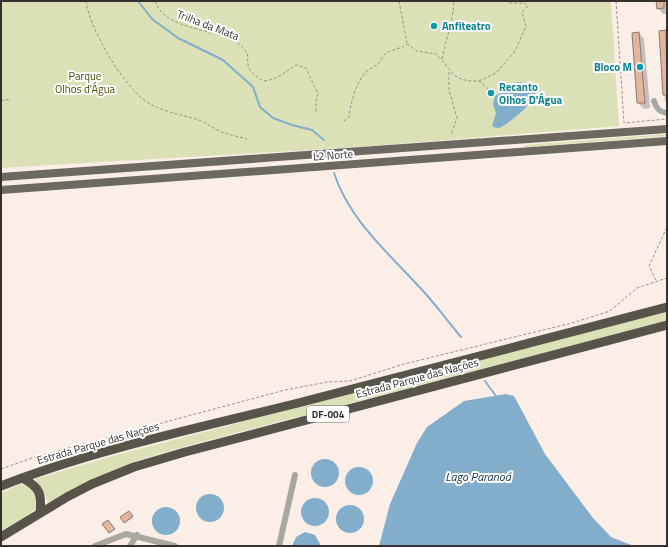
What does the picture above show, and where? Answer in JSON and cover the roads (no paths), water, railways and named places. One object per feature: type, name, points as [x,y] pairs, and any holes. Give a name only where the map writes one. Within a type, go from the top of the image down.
[{"type":"highway","name":"Estrada Parque das Nações","points":[[1,486],[22,478],[152,440],[667,307]]},
{"type":"highway","name":"Estrada Parque das Nações","points":[[1,537],[67,497],[110,477],[185,452],[667,325]]},
{"type":"highway","points":[[22,478],[32,483],[38,490],[42,499],[40,513]]},
{"type":"main road","name":"L2 Norte","points":[[1,177],[519,141],[667,129]]},
{"type":"main road","points":[[519,141],[520,153]]},
{"type":"main road","name":"L2 Norte","points":[[1,190],[667,141]]},
{"type":"street","points":[[654,101],[660,112],[667,113]]},
{"type":"street","points":[[278,546],[295,475]]},
{"type":"street","points":[[95,546],[121,535],[137,535],[175,546]]},
{"type":"street","points":[[130,546],[137,535]]},
{"type":"water","points":[[518,82],[538,85],[533,98],[523,110],[504,125],[498,128],[492,126],[496,113],[493,104],[495,96]]},
{"type":"water","name":"Lago Paranoá","points":[[506,394],[514,396],[545,454],[593,518],[611,537],[634,546],[379,546],[390,504],[417,443],[427,427],[464,401]]},
{"type":"water","points":[[325,459],[335,463],[339,473],[335,483],[325,487],[315,483],[311,473],[315,463]]},
{"type":"water","points":[[359,467],[369,471],[373,481],[369,491],[359,495],[349,491],[345,481],[349,471]]},
{"type":"water","points":[[210,494],[220,498],[224,508],[220,518],[210,522],[200,518],[196,508],[200,498]]},
{"type":"water","points":[[315,498],[325,502],[329,512],[325,522],[315,526],[305,522],[301,512],[305,502]]},
{"type":"water","points":[[350,505],[360,509],[364,519],[360,529],[350,533],[340,529],[336,519],[340,509]]},
{"type":"water","points":[[166,507],[176,511],[180,521],[176,531],[166,535],[156,531],[152,521],[156,511]]},
{"type":"water","points":[[305,532],[315,535],[321,546],[292,546],[296,537]]},
{"type":"waterway","points":[[138,1],[152,19],[178,38],[223,60],[253,87],[260,107],[273,118],[312,130],[324,140]]},
{"type":"waterway","points":[[334,173],[341,191],[361,222],[385,251],[429,297],[461,337]]},
{"type":"waterway","points":[[485,381],[496,396]]},
{"type":"place","name":"Anfiteatro","points":[[434,26]]},
{"type":"place","name":"Bloco M","points":[[640,67]]},
{"type":"place","name":"Recanto Olhos D'Água","points":[[491,93]]},
{"type":"park label","name":"Parque Olhos d'Água","points":[[85,82]]}]
